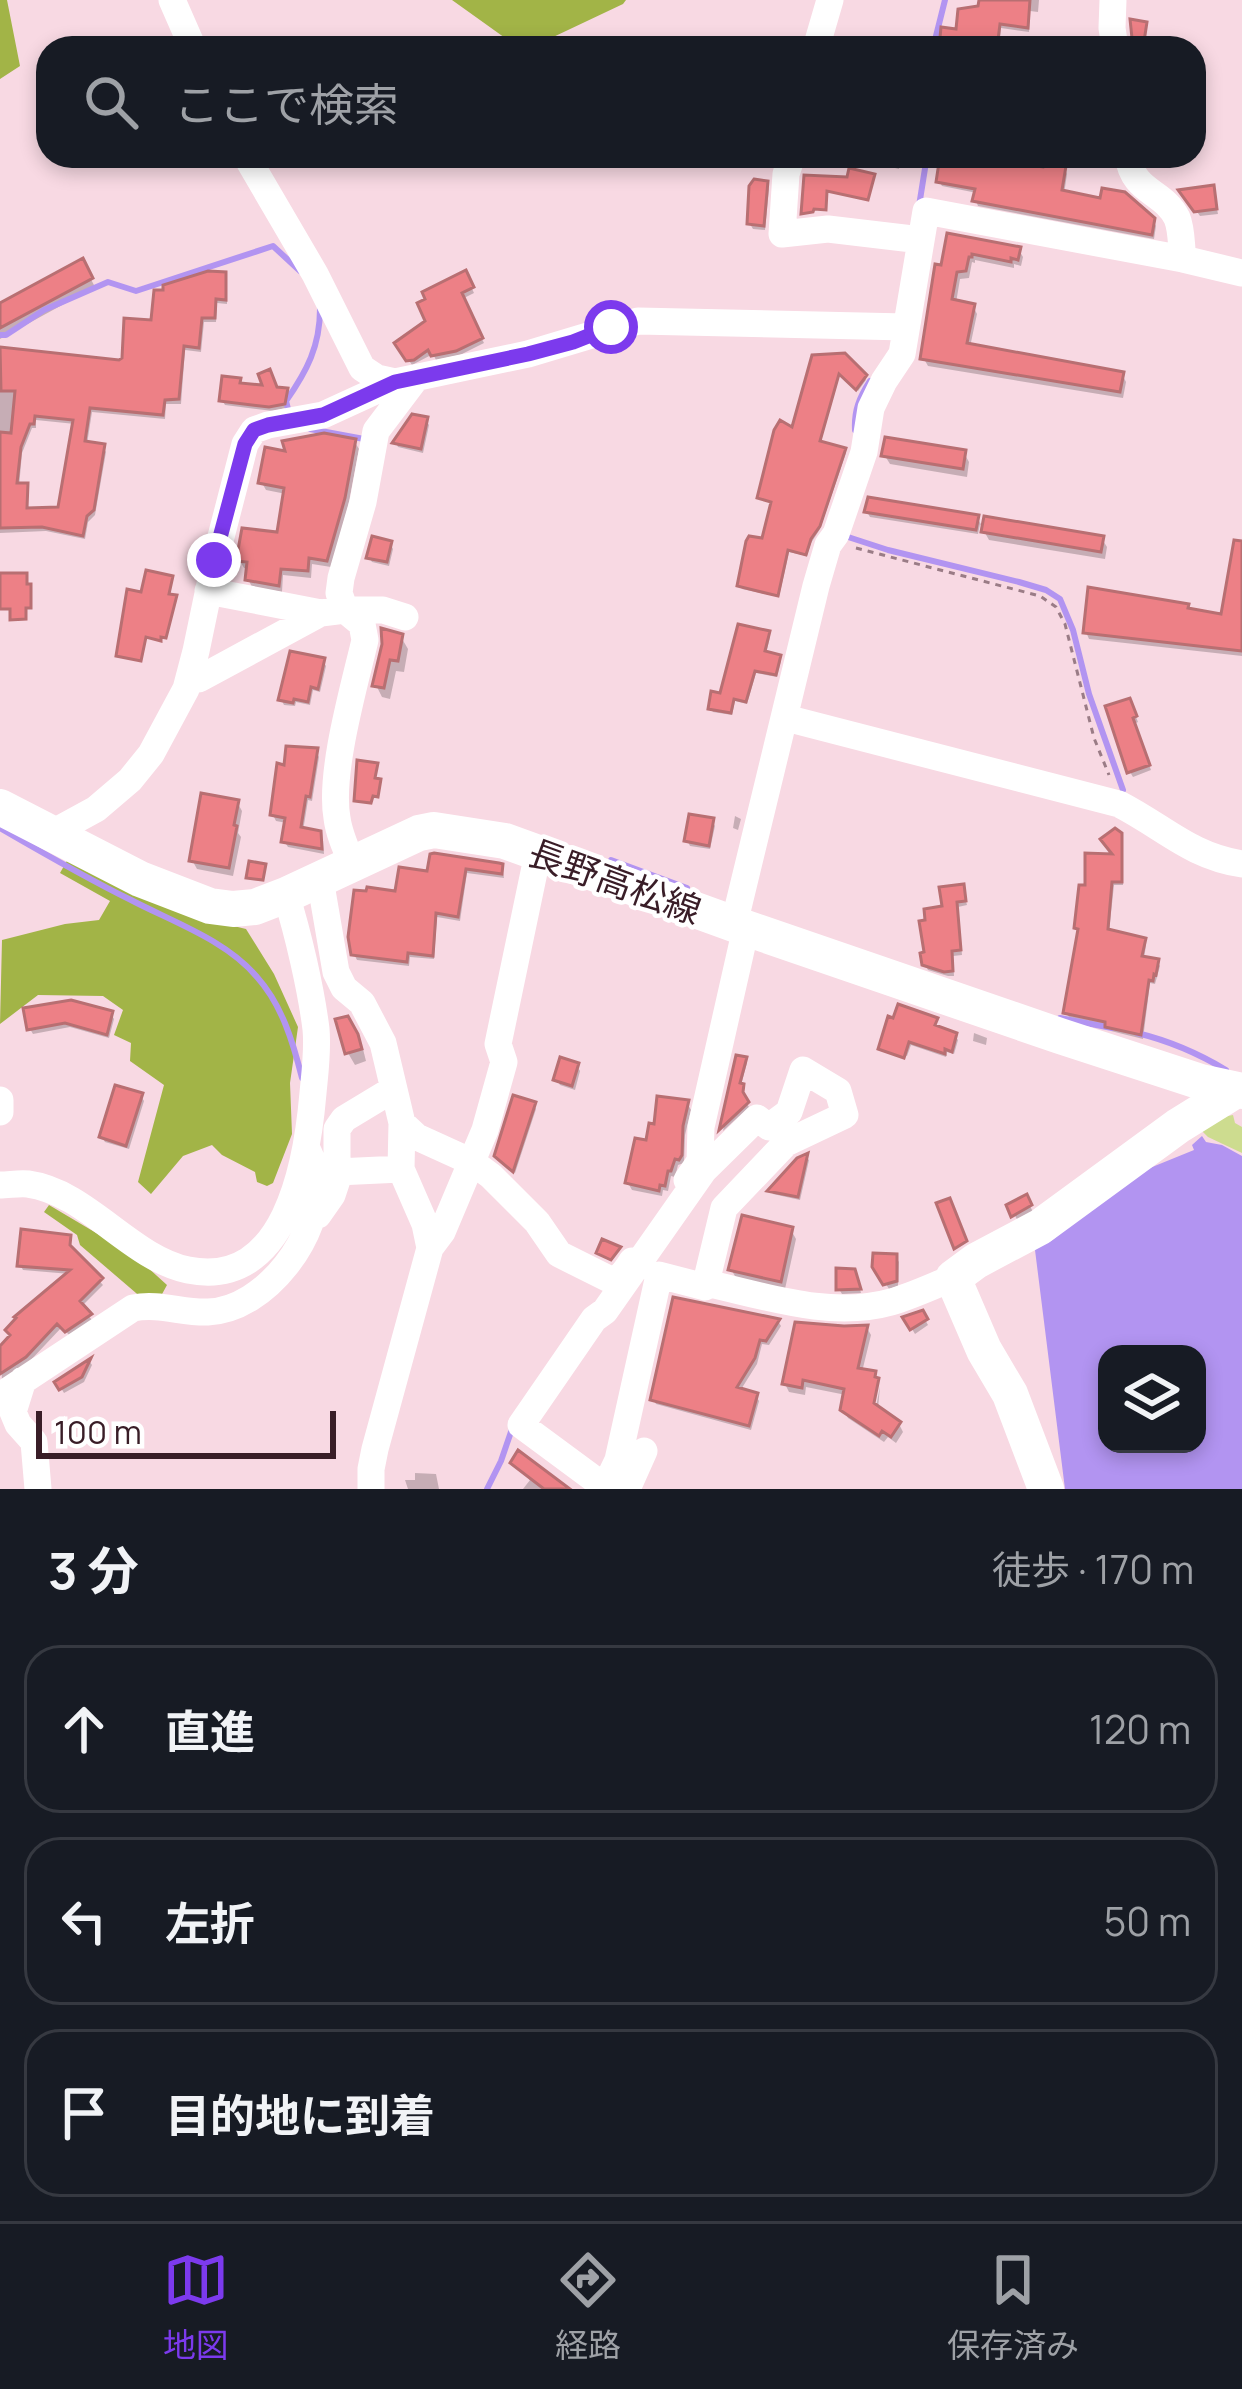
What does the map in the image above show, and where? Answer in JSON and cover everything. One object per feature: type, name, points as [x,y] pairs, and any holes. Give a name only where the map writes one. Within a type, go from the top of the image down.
[{"type":"main road","name":"長野高松線","points":[[0,807],[140,879],[210,906],[232,909],[255,907],[286,895],[418,833],[434,830],[505,841],[740,916],[1060,1036],[1240,1092]]},
{"type":"main road","points":[[1046,1489],[1010,1394],[984,1350],[953,1278],[1037,1228],[1184,1122],[1240,1092]]},
{"type":"street","points":[[172,0],[188,36]]},
{"type":"street","points":[[819,36],[830,0]]},
{"type":"street","points":[[1113,0],[1113,36]]},
{"type":"street","points":[[253,168],[315,274],[362,368],[377,378],[405,380]]},
{"type":"street","points":[[788,168],[782,234],[828,230],[916,240]]},
{"type":"street","points":[[1131,168],[1135,181],[1179,221],[1183,259]]},
{"type":"street","points":[[402,1123],[417,1137],[491,1176],[537,1222],[559,1254],[615,1280],[622,1275],[658,1227],[704,1170],[747,1126],[757,1118],[769,1127],[789,1112],[803,1070],[838,1091],[845,1115],[786,1143],[724,1208],[705,1287],[659,1275],[617,1460],[605,1487],[521,1425],[658,1227],[700,1161],[701,1126],[740,916],[816,586],[864,452],[871,408],[902,354],[901,327],[916,240],[926,211],[1242,273]]},
{"type":"street","points":[[52,833],[96,809],[130,780],[151,754],[189,680],[245,444],[254,430],[323,415],[405,380],[528,354],[638,321],[901,327]]},
{"type":"street","points":[[189,680],[333,612],[363,502],[376,431],[405,380]]},
{"type":"street","points":[[208,591],[333,612],[383,610],[405,616]]},
{"type":"street","points":[[333,612],[362,624],[365,640],[335,788],[342,840],[336,871],[336,972],[344,988],[362,1003],[383,1042],[402,1123],[401,1169],[430,1248]]},
{"type":"street","points":[[786,718],[1119,804],[1189,848],[1242,863]]},
{"type":"street","points":[[371,1489],[375,1449],[430,1248],[442,1232],[485,1130],[504,1062],[501,1026],[538,853]]},
{"type":"street","points":[[0,1185],[28,1184],[57,1193],[154,1256],[187,1270],[218,1272],[262,1251],[298,1185],[307,1149],[316,1058],[316,1029],[286,895]]},
{"type":"street","points":[[310,1220],[322,1212],[332,1195],[338,1129],[344,1119],[392,1090]]},
{"type":"street","points":[[0,1100],[0,1112]]},
{"type":"street","points":[[38,1489],[34,1442],[13,1412],[12,1388],[134,1308],[149,1305],[207,1312],[230,1307],[265,1287],[298,1248],[310,1220],[317,1176],[307,1149]]},
{"type":"street","points":[[337,1172],[401,1169]]},
{"type":"street","points":[[706,1283],[803,1304],[847,1308],[891,1302],[953,1278]]},
{"type":"street","points":[[627,1489],[644,1451]]},
{"type":"path","points":[[832,538],[875,554],[1040,596],[1056,608],[1065,624],[1094,738],[1119,804]]},
{"type":"green space","points":[[0,0],[7,0],[20,66],[0,79]]},
{"type":"green space","points":[[452,0],[626,0],[555,36],[502,36]]},
{"type":"green space","points":[[69,857],[180,913],[246,929],[274,974],[298,1027],[290,1083],[292,1134],[273,1183],[257,1182],[255,1172],[212,1145],[183,1156],[151,1194],[138,1182],[164,1085],[130,1061],[131,1043],[114,1035],[123,1010],[103,996],[38,995],[0,1024],[2,940],[99,920],[110,901],[60,873]]},
{"type":"green space","points":[[1233,1115],[1242,1127],[1242,1153],[1208,1137],[1197,1126]]},
{"type":"green space","points":[[49,1205],[135,1256],[167,1285],[161,1296],[143,1299],[80,1245],[77,1235],[44,1212]]},
{"type":"shaded area","points":[[1202,1136],[1242,1156],[1242,1489],[1065,1489],[1035,1250],[1135,1174],[1194,1150],[1192,1145]]},
{"type":"building","points":[[979,0],[1030,0],[1028,28],[1000,24],[998,36],[940,36],[941,27],[956,29],[958,9],[978,6]]},
{"type":"building","points":[[1130,19],[1147,22],[1145,36],[1132,36]]},
{"type":"building","points":[[849,168],[875,174],[868,200],[827,191],[826,210],[801,214],[804,175],[847,177]]},
{"type":"building","points":[[938,168],[1066,168],[1062,190],[1100,198],[1102,188],[1125,192],[1155,218],[1152,235],[972,201],[975,189],[936,182]]},
{"type":"building","points":[[754,179],[768,181],[764,226],[747,224],[749,186]]},
{"type":"building","points":[[1214,185],[1217,209],[1194,212],[1178,190]]},
{"type":"building","points":[[947,233],[1021,247],[1018,260],[1011,258],[1011,262],[972,254],[966,271],[957,272],[952,299],[975,304],[967,343],[1124,372],[1120,392],[920,359],[935,264],[941,265]]},
{"type":"building","points":[[83,258],[93,278],[0,328],[0,303]]},
{"type":"building","points":[[466,270],[474,287],[462,293],[483,338],[456,351],[431,356],[428,350],[406,361],[394,343],[425,321],[417,303],[425,299],[422,292]]},
{"type":"building","points":[[208,271],[226,272],[226,300],[216,299],[215,318],[202,318],[199,348],[184,346],[179,399],[165,400],[163,415],[90,408],[85,441],[105,444],[94,510],[87,516],[83,536],[42,527],[0,528],[0,432],[11,433],[15,391],[1,391],[0,347],[119,360],[124,318],[151,320],[154,290],[163,290],[163,285]],"holes":[[[35,416],[73,420],[58,507],[27,508],[28,483],[17,483],[21,447],[30,424]]]},
{"type":"building","points":[[845,353],[867,375],[856,390],[839,374],[820,441],[846,448],[820,526],[806,555],[788,550],[778,596],[737,586],[746,541],[749,536],[762,538],[771,502],[757,498],[774,430],[780,420],[792,427],[812,355]]},
{"type":"building","points":[[270,369],[277,387],[288,388],[285,404],[269,407],[219,401],[222,376],[262,385],[258,374]]},
{"type":"building","points":[[412,414],[428,417],[421,449],[392,443]]},
{"type":"building","points":[[324,433],[356,439],[327,561],[309,558],[308,571],[281,569],[279,586],[245,580],[247,562],[236,561],[242,528],[277,532],[284,488],[258,483],[265,447],[285,451],[282,441]]},
{"type":"building","points":[[885,437],[966,450],[963,469],[881,456]]},
{"type":"building","points":[[868,497],[979,515],[976,530],[864,512]]},
{"type":"building","points":[[984,516],[1104,536],[1101,552],[981,532]]},
{"type":"building","points":[[372,536],[392,541],[387,562],[366,558]]},
{"type":"building","points":[[1234,540],[1242,541],[1242,651],[1083,633],[1088,587],[1221,614]]},
{"type":"building","points":[[146,570],[173,576],[169,594],[177,595],[166,638],[146,637],[141,661],[116,656],[127,589],[141,592]]},
{"type":"building","points":[[0,573],[27,573],[31,608],[26,608],[26,619],[10,620],[10,609],[0,609]]},
{"type":"building","points":[[738,624],[770,631],[765,651],[781,655],[776,675],[755,671],[746,702],[734,699],[731,713],[708,709],[711,691],[720,693]]},
{"type":"building","points":[[381,628],[403,634],[398,661],[390,660],[384,688],[372,686]]},
{"type":"building","points":[[290,651],[325,658],[318,689],[311,687],[308,702],[278,700]]},
{"type":"building","points":[[1130,698],[1150,765],[1127,773],[1105,706]]},
{"type":"building","points":[[286,746],[318,748],[301,827],[321,831],[322,849],[281,842],[285,818],[270,815],[277,763],[284,765]]},
{"type":"building","points":[[357,760],[378,763],[378,797],[373,796],[371,803],[354,801]]},
{"type":"building","points":[[201,793],[239,800],[229,868],[189,861]]},
{"type":"building","points":[[689,814],[714,818],[709,846],[684,841]]},
{"type":"building","points":[[1115,828],[1122,833],[1122,882],[1112,882],[1108,929],[1146,938],[1142,956],[1159,959],[1156,975],[1149,980],[1141,1035],[1063,1013],[1078,929],[1074,928],[1079,885],[1085,885],[1085,853],[1112,854],[1100,839]]},
{"type":"building","points":[[434,853],[503,864],[502,874],[466,869],[458,917],[436,913],[433,956],[408,953],[407,962],[351,955],[348,937],[354,890],[395,891],[399,867],[427,871]]},
{"type":"building","points":[[249,861],[266,864],[263,880],[246,878]]},
{"type":"building","points":[[964,884],[966,901],[957,902],[961,950],[952,951],[953,971],[922,965],[919,921],[925,920],[924,909],[942,906],[939,887]]},
{"type":"building","points":[[71,1000],[113,1011],[107,1035],[65,1023],[27,1030],[23,1008]]},
{"type":"building","points":[[898,1004],[938,1018],[935,1025],[957,1033],[952,1052],[909,1042],[904,1058],[878,1049],[888,1016],[893,1018]]},
{"type":"building","points":[[348,1016],[362,1049],[345,1054],[335,1019]]},
{"type":"building","points":[[736,1055],[747,1057],[740,1083],[749,1102],[719,1130]]},
{"type":"building","points":[[560,1057],[579,1063],[572,1086],[553,1080]]},
{"type":"building","points":[[115,1085],[143,1093],[126,1146],[99,1137]]},
{"type":"building","points":[[513,1095],[536,1102],[513,1172],[494,1156]]},
{"type":"building","points":[[657,1096],[689,1100],[682,1155],[675,1159],[659,1191],[625,1183],[635,1138],[646,1140],[649,1123],[654,1124]]},
{"type":"building","points":[[808,1153],[798,1197],[767,1191],[797,1158]]},
{"type":"building","points":[[1027,1194],[1032,1205],[1011,1217],[1006,1205]]},
{"type":"building","points":[[950,1198],[967,1241],[954,1249],[936,1203]]},
{"type":"building","points":[[742,1215],[793,1227],[781,1282],[728,1270]]},
{"type":"building","points":[[21,1229],[71,1235],[70,1245],[103,1278],[80,1301],[92,1314],[65,1332],[57,1324],[26,1357],[0,1374],[0,1346],[10,1335],[5,1330],[70,1270],[17,1266]]},
{"type":"building","points":[[602,1239],[621,1247],[611,1260],[596,1253]]},
{"type":"building","points":[[873,1253],[897,1254],[897,1281],[883,1285],[872,1267]]},
{"type":"building","points":[[836,1268],[855,1269],[861,1289],[836,1290]]},
{"type":"building","points":[[673,1297],[780,1319],[766,1341],[760,1340],[737,1387],[758,1393],[749,1426],[650,1400]]},
{"type":"building","points":[[923,1310],[928,1319],[910,1330],[902,1317]]},
{"type":"building","points":[[795,1322],[868,1325],[858,1368],[876,1371],[874,1403],[901,1422],[891,1437],[882,1431],[879,1436],[840,1410],[844,1389],[803,1380],[802,1388],[782,1384]]},
{"type":"building","points":[[91,1358],[82,1377],[59,1390],[54,1382]]},
{"type":"building","points":[[518,1450],[570,1489],[544,1489],[510,1463]]},
{"type":"waterway","points":[[936,36],[945,0]]},
{"type":"waterway","points":[[919,206],[925,168]]},
{"type":"waterway","points":[[0,335],[108,282],[136,291],[273,246],[300,271]]},
{"type":"waterway","points":[[289,413],[286,401],[311,358],[320,309]]},
{"type":"waterway","points":[[855,430],[858,405],[870,381]]},
{"type":"waterway","points":[[310,429],[364,439]]},
{"type":"waterway","points":[[845,536],[1019,582],[1060,599],[1123,790]]},
{"type":"waterway","points":[[0,828],[230,952],[266,988],[280,1012],[302,1078]]},
{"type":"waterway","points":[[611,860],[687,888]]},
{"type":"waterway","points":[[1060,1018],[1112,1028]]},
{"type":"waterway","points":[[1137,1033],[1183,1048],[1226,1070]]},
{"type":"waterway","points":[[487,1489],[513,1426]]},
{"type":"route","points":[[214,560],[245,444],[254,430],[323,415],[395,382],[528,354],[611,327]]}]
